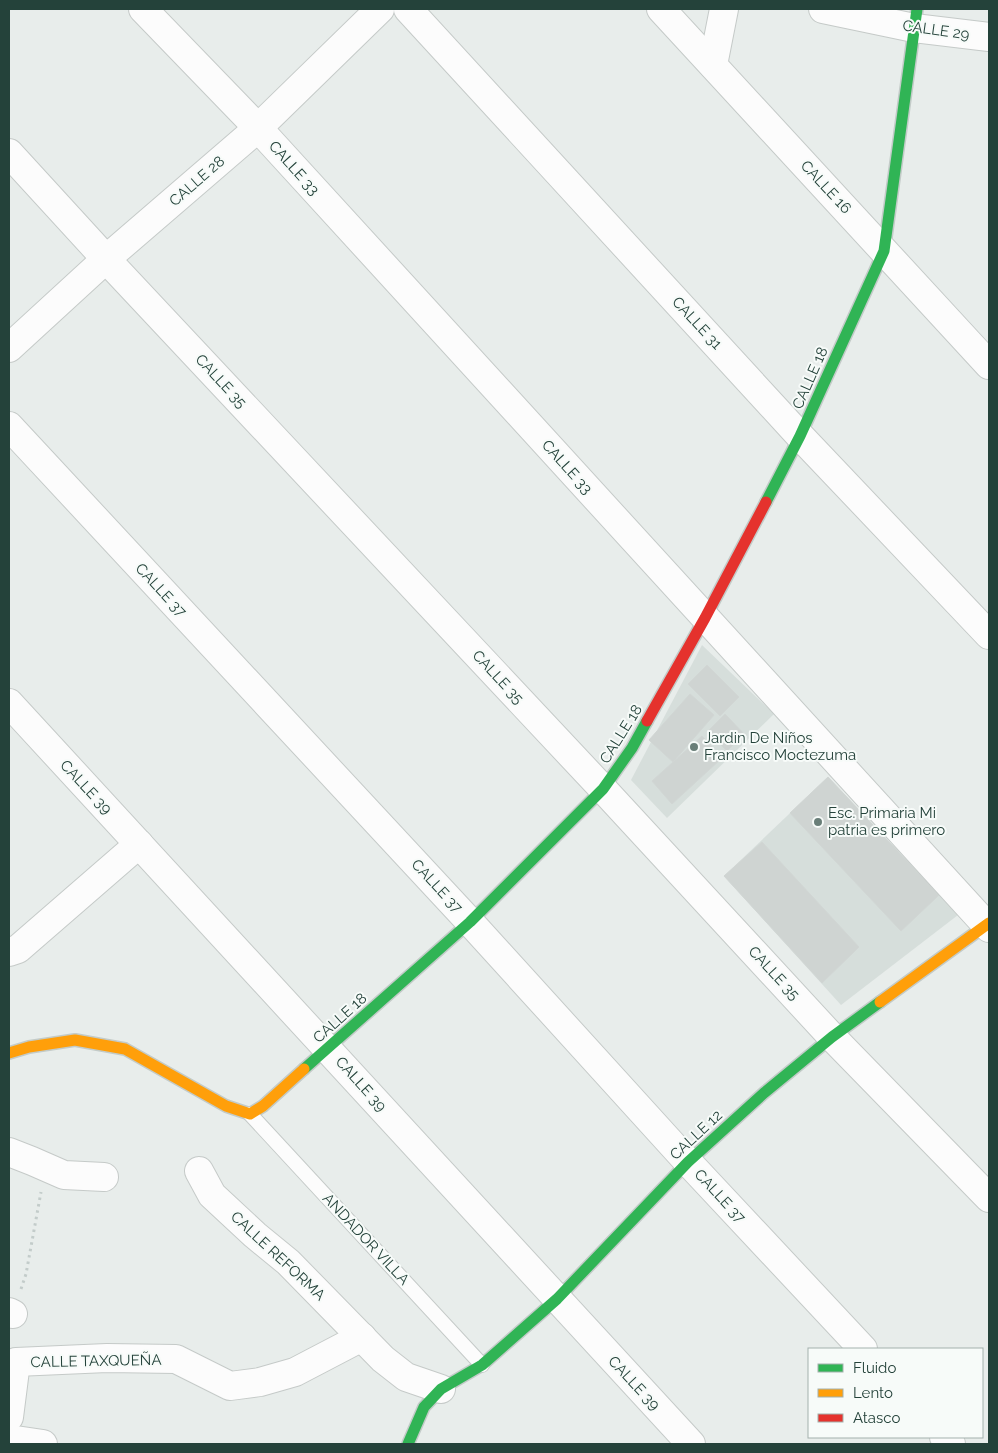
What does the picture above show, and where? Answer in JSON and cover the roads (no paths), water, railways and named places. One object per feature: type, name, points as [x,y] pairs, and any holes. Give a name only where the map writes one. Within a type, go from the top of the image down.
[{"type":"street","name":"CALLE 33","points":[[143,9],[258,128],[988,925]]},
{"type":"street","name":"CALLE 28","points":[[9,348],[106,259],[258,128],[380,9]]},
{"type":"street","name":"CALLE 31","points":[[408,9],[800,436],[989,635]]},
{"type":"street","name":"CALLE 16","points":[[661,9],[989,365]]},
{"type":"street","points":[[713,65],[724,9]]},
{"type":"street","name":"CALLE 29","points":[[824,9],[915,18],[989,37]]},
{"type":"street","name":"CALLE 18","points":[[250,1114],[263,1106],[470,922],[604,789],[632,748],[705,618],[800,436],[884,251],[915,18]]},
{"type":"street","name":"CALLE 35","points":[[9,153],[106,259],[604,789],[832,1037],[989,1198]]},
{"type":"street","name":"CALLE 37","points":[[9,426],[470,922],[688,1162],[861,1348]]},
{"type":"street","name":"CALLE 39","points":[[9,703],[691,1444]]},
{"type":"street","points":[[12,946],[139,844]]},
{"type":"street","name":"CALLE 12","points":[[408,1444],[424,1407],[441,1388],[482,1365],[558,1299],[688,1162],[764,1093],[832,1037],[988,925]]},
{"type":"street","points":[[9,1053],[29,1047],[75,1040],[125,1049],[226,1106],[250,1114]]},
{"type":"street","points":[[9,1152],[64,1176],[104,1177]]},
{"type":"street","name":"CALLE REFORMA","points":[[199,1171],[212,1195],[255,1236],[288,1262],[383,1359],[406,1377],[441,1388]]},
{"type":"street","name":"CALLE TAXQUEÑA","points":[[9,1417],[16,1362],[107,1358],[176,1360],[230,1386],[260,1382],[295,1372],[362,1337]]},
{"type":"street","points":[[9,1439],[43,1444]]},
{"type":"lane","name":"ANDADOR VILLA","points":[[250,1114],[482,1365]]},
{"type":"place","name":"Jardin De Niños Francisco Moctezuma","points":[[694,747]]},
{"type":"place","name":"Esc. Primaria Mi patria es primero","points":[[818,822]]}]
